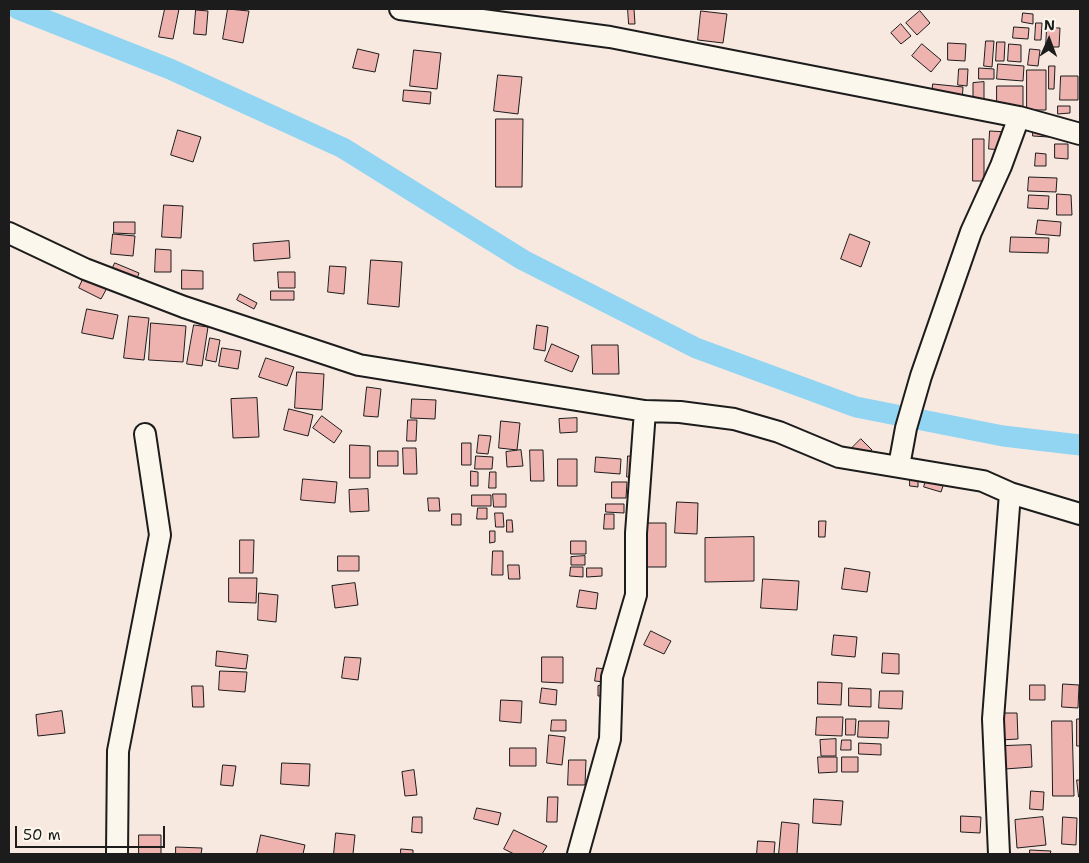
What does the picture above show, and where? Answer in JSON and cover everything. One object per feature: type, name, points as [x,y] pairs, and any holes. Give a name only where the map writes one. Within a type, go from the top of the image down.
[{"type":"street","points":[[400,9],[610,37],[1020,117],[1080,134]]},
{"type":"street","points":[[899,466],[906,428],[970,232],[1001,166],[1020,117]]},
{"type":"street","points":[[9,233],[85,269],[184,307],[359,365],[645,411],[680,412],[734,419],[779,432],[840,457],[983,481],[1010,493],[1080,514]]},
{"type":"street","points":[[578,854],[610,739],[612,677],[636,595],[636,533],[645,411]]},
{"type":"street","points":[[117,854],[118,751],[160,535],[146,434]]},
{"type":"street","points":[[999,854],[993,719],[1010,493]]},
{"type":"building","points":[[165,9],[179,9],[173,39],[159,37]]},
{"type":"building","points":[[228,9],[249,11],[243,43],[223,39]]},
{"type":"building","points":[[628,9],[634,9],[635,24],[629,24]]},
{"type":"building","points":[[196,10],[208,11],[206,35],[194,34]]},
{"type":"building","points":[[701,11],[727,14],[723,43],[698,40]]},
{"type":"building","points":[[920,11],[930,23],[917,35],[906,23]]},
{"type":"building","points":[[1023,13],[1033,14],[1033,24],[1022,22]]},
{"type":"building","points":[[1036,23],[1042,23],[1041,40],[1035,40]]},
{"type":"building","points":[[901,24],[911,36],[901,44],[891,33]]},
{"type":"building","points":[[1014,27],[1029,28],[1028,39],[1013,38]]},
{"type":"building","points":[[1047,28],[1060,28],[1059,47],[1046,47]]},
{"type":"building","points":[[986,41],[994,41],[992,67],[984,66]]},
{"type":"building","points":[[997,42],[1005,42],[1004,61],[996,61]]},
{"type":"building","points":[[948,43],[966,44],[965,61],[948,60]]},
{"type":"building","points":[[922,44],[941,60],[931,72],[912,56]]},
{"type":"building","points":[[1009,44],[1021,45],[1021,62],[1008,61]]},
{"type":"building","points":[[358,49],[379,54],[375,72],[353,68]]},
{"type":"building","points":[[1030,49],[1040,50],[1038,66],[1028,65]]},
{"type":"building","points":[[414,50],[441,53],[437,89],[410,86]]},
{"type":"building","points":[[998,64],[1024,66],[1023,81],[997,79]]},
{"type":"building","points":[[1049,66],[1055,66],[1054,89],[1049,89]]},
{"type":"building","points":[[979,68],[994,69],[994,79],[979,79]]},
{"type":"building","points":[[959,69],[968,69],[967,86],[958,85]]},
{"type":"building","points":[[1027,70],[1046,70],[1046,110],[1027,110]]},
{"type":"building","points":[[498,75],[522,77],[518,114],[494,111]]},
{"type":"building","points":[[1061,76],[1078,76],[1078,100],[1060,100]]},
{"type":"building","points":[[984,82],[984,99],[973,98],[973,83]]},
{"type":"building","points":[[933,84],[963,87],[962,101],[932,99]]},
{"type":"building","points":[[997,86],[1023,86],[1023,112],[997,111]]},
{"type":"building","points":[[404,90],[431,92],[430,104],[403,101]]},
{"type":"building","points":[[1058,106],[1070,106],[1070,113],[1058,114]]},
{"type":"building","points":[[496,119],[523,119],[522,187],[496,187]]},
{"type":"building","points":[[1033,127],[1049,128],[1049,137],[1033,136]]},
{"type":"building","points":[[178,130],[201,137],[193,162],[171,155]]},
{"type":"building","points":[[990,131],[1007,132],[1006,150],[989,149]]},
{"type":"building","points":[[973,139],[984,139],[984,181],[973,181]]},
{"type":"building","points":[[1055,144],[1068,144],[1068,159],[1055,158]]},
{"type":"building","points":[[1036,153],[1046,154],[1046,166],[1035,166]]},
{"type":"building","points":[[1029,177],[1057,178],[1056,192],[1028,191]]},
{"type":"building","points":[[1057,194],[1071,195],[1072,215],[1057,215]]},
{"type":"building","points":[[1029,195],[1049,196],[1048,209],[1028,208]]},
{"type":"building","points":[[164,205],[183,206],[181,238],[162,237]]},
{"type":"building","points":[[1038,220],[1061,222],[1060,236],[1036,234]]},
{"type":"building","points":[[114,222],[135,222],[135,234],[114,233]]},
{"type":"building","points":[[113,234],[135,236],[133,256],[111,254]]},
{"type":"building","points":[[850,234],[870,242],[861,267],[841,259]]},
{"type":"building","points":[[1011,237],[1049,238],[1048,253],[1010,252]]},
{"type":"building","points":[[289,241],[290,258],[254,261],[253,244]]},
{"type":"building","points":[[156,249],[171,250],[171,272],[155,272]]},
{"type":"building","points":[[371,260],[402,262],[399,307],[368,304]]},
{"type":"building","points":[[115,263],[139,273],[135,284],[110,274]]},
{"type":"building","points":[[330,266],[346,267],[344,294],[328,292]]},
{"type":"building","points":[[182,270],[203,271],[203,289],[182,289]]},
{"type":"building","points":[[278,272],[295,272],[295,288],[279,288]]},
{"type":"building","points":[[84,277],[107,288],[101,299],[79,288]]},
{"type":"building","points":[[271,291],[294,291],[294,300],[271,300]]},
{"type":"building","points":[[240,294],[257,303],[254,309],[237,300]]},
{"type":"building","points":[[87,309],[118,315],[113,339],[82,333]]},
{"type":"building","points":[[129,316],[149,318],[144,360],[124,358]]},
{"type":"building","points":[[151,323],[186,326],[183,362],[149,360]]},
{"type":"building","points":[[194,325],[208,327],[202,366],[187,364]]},
{"type":"building","points":[[537,325],[548,327],[545,351],[534,349]]},
{"type":"building","points":[[210,338],[220,340],[216,362],[206,360]]},
{"type":"building","points":[[552,344],[579,356],[572,372],[545,361]]},
{"type":"building","points":[[592,345],[618,345],[619,374],[593,374]]},
{"type":"building","points":[[222,348],[241,351],[238,369],[219,366]]},
{"type":"building","points":[[266,358],[294,367],[287,386],[259,377]]},
{"type":"building","points":[[297,372],[324,374],[322,410],[295,408]]},
{"type":"building","points":[[367,387],[381,389],[378,417],[364,416]]},
{"type":"building","points":[[257,398],[259,437],[233,438],[231,399]]},
{"type":"building","points":[[412,399],[436,400],[435,419],[411,418]]},
{"type":"building","points":[[289,409],[313,415],[308,436],[284,430]]},
{"type":"building","points":[[322,416],[342,431],[334,443],[313,428]]},
{"type":"building","points":[[577,418],[577,432],[560,433],[559,419]]},
{"type":"building","points":[[408,420],[417,420],[416,441],[407,441]]},
{"type":"building","points":[[501,421],[520,423],[517,450],[499,448]]},
{"type":"building","points":[[479,435],[491,436],[488,454],[477,453]]},
{"type":"building","points":[[861,439],[872,450],[864,459],[852,448]]},
{"type":"building","points":[[462,443],[471,443],[471,465],[462,465]]},
{"type":"building","points":[[350,445],[370,446],[370,478],[350,478]]},
{"type":"building","points":[[403,448],[416,448],[417,474],[404,474]]},
{"type":"building","points":[[521,450],[523,466],[507,467],[506,452]]},
{"type":"building","points":[[530,450],[543,450],[544,481],[531,481]]},
{"type":"building","points":[[378,451],[398,451],[398,466],[378,466]]},
{"type":"building","points":[[476,456],[493,457],[492,469],[475,469]]},
{"type":"building","points":[[628,456],[640,457],[639,478],[627,477]]},
{"type":"building","points":[[596,457],[621,459],[620,474],[595,472]]},
{"type":"building","points":[[558,459],[577,459],[577,486],[558,486]]},
{"type":"building","points":[[471,471],[478,472],[478,486],[471,486]]},
{"type":"building","points":[[490,472],[496,472],[496,488],[489,488]]},
{"type":"building","points":[[927,477],[944,483],[941,492],[924,487]]},
{"type":"building","points":[[910,478],[918,478],[918,487],[910,486]]},
{"type":"building","points":[[303,479],[337,482],[335,503],[301,500]]},
{"type":"building","points":[[612,482],[627,482],[626,498],[612,498]]},
{"type":"building","points":[[368,489],[369,511],[350,512],[349,490]]},
{"type":"building","points":[[493,494],[506,494],[506,507],[494,507]]},
{"type":"building","points":[[472,495],[491,495],[491,506],[472,506]]},
{"type":"building","points":[[428,498],[439,498],[440,511],[429,511]]},
{"type":"building","points":[[677,502],[698,503],[697,534],[675,533]]},
{"type":"building","points":[[606,504],[624,504],[624,513],[606,512]]},
{"type":"building","points":[[478,508],[487,508],[487,519],[477,519]]},
{"type":"building","points":[[495,513],[503,513],[504,527],[496,527]]},
{"type":"building","points":[[452,514],[461,514],[461,525],[452,525]]},
{"type":"building","points":[[605,514],[614,514],[614,529],[604,529]]},
{"type":"building","points":[[507,520],[512,520],[513,532],[507,532]]},
{"type":"building","points":[[819,521],[826,521],[825,537],[819,537]]},
{"type":"building","points":[[641,523],[666,523],[666,567],[641,567]]},
{"type":"building","points":[[490,531],[495,531],[495,542],[490,543]]},
{"type":"building","points":[[754,537],[754,581],[705,582],[705,538]]},
{"type":"building","points":[[240,540],[254,540],[253,573],[240,573]]},
{"type":"building","points":[[571,541],[586,541],[586,554],[571,554]]},
{"type":"building","points":[[493,551],[503,551],[503,575],[492,575]]},
{"type":"building","points":[[338,556],[359,556],[359,571],[338,571]]},
{"type":"building","points":[[585,556],[585,565],[571,565],[571,557]]},
{"type":"building","points":[[508,565],[519,565],[520,579],[509,579]]},
{"type":"building","points":[[571,567],[583,567],[583,577],[570,576]]},
{"type":"building","points":[[587,568],[602,568],[602,576],[587,577]]},
{"type":"building","points":[[845,568],[870,572],[867,592],[842,589]]},
{"type":"building","points":[[229,578],[257,578],[256,603],[229,602]]},
{"type":"building","points":[[763,579],[799,581],[797,610],[761,608]]},
{"type":"building","points":[[355,583],[358,605],[335,608],[332,586]]},
{"type":"building","points":[[580,590],[598,593],[596,609],[577,607]]},
{"type":"building","points":[[259,593],[278,595],[276,622],[258,620]]},
{"type":"building","points":[[651,631],[671,641],[664,654],[644,645]]},
{"type":"building","points":[[834,635],[857,637],[855,657],[832,655]]},
{"type":"building","points":[[217,651],[248,655],[246,669],[216,666]]},
{"type":"building","points":[[883,653],[899,654],[899,674],[882,673]]},
{"type":"building","points":[[345,657],[361,658],[358,680],[342,678]]},
{"type":"building","points":[[542,657],[563,657],[563,683],[542,682]]},
{"type":"building","points":[[597,668],[605,669],[604,682],[595,681]]},
{"type":"building","points":[[220,671],[247,672],[245,692],[219,690]]},
{"type":"building","points":[[818,682],[842,683],[841,705],[818,704]]},
{"type":"building","points":[[1063,684],[1079,685],[1078,708],[1062,707]]},
{"type":"building","points":[[603,685],[604,696],[598,696],[598,686]]},
{"type":"building","points":[[1030,685],[1045,685],[1045,700],[1030,700]]},
{"type":"building","points":[[192,686],[203,686],[204,707],[193,707]]},
{"type":"building","points":[[542,688],[557,690],[556,705],[540,703]]},
{"type":"building","points":[[849,688],[871,689],[871,707],[849,706]]},
{"type":"building","points":[[880,691],[903,691],[902,709],[879,708]]},
{"type":"building","points":[[501,700],[522,701],[521,723],[500,721]]},
{"type":"building","points":[[62,711],[65,733],[38,736],[36,715]]},
{"type":"building","points":[[1000,713],[1017,713],[1018,739],[1001,740]]},
{"type":"building","points":[[817,717],[843,717],[842,736],[816,735]]},
{"type":"building","points":[[846,719],[856,719],[855,735],[846,735]]},
{"type":"building","points":[[1077,719],[1080,719],[1080,746],[1077,746]]},
{"type":"building","points":[[552,720],[566,720],[566,731],[551,731]]},
{"type":"building","points":[[859,721],[889,721],[888,738],[858,737]]},
{"type":"building","points":[[1052,721],[1072,721],[1074,796],[1053,796]]},
{"type":"building","points":[[549,735],[565,737],[562,765],[547,763]]},
{"type":"building","points":[[836,739],[836,756],[821,756],[820,740]]},
{"type":"building","points":[[842,740],[851,740],[851,750],[841,750]]},
{"type":"building","points":[[859,743],[881,744],[881,755],[859,754]]},
{"type":"building","points":[[1031,745],[1032,767],[1005,769],[1004,746]]},
{"type":"building","points":[[510,748],[536,748],[536,766],[510,766]]},
{"type":"building","points":[[818,757],[837,757],[837,772],[819,773]]},
{"type":"building","points":[[842,757],[858,757],[858,772],[842,772]]},
{"type":"building","points":[[569,760],[586,760],[585,785],[568,785]]},
{"type":"building","points":[[282,763],[310,764],[309,786],[281,784]]},
{"type":"building","points":[[223,765],[236,766],[233,786],[221,785]]},
{"type":"building","points":[[414,770],[417,795],[405,796],[402,772]]},
{"type":"building","points":[[1077,780],[1080,780],[1080,797],[1079,797]]},
{"type":"building","points":[[1031,791],[1044,792],[1043,810],[1030,809]]},
{"type":"building","points":[[548,797],[558,797],[557,822],[547,822]]},
{"type":"building","points":[[814,799],[843,801],[841,825],[813,823]]},
{"type":"building","points":[[477,808],[501,813],[498,825],[474,819]]},
{"type":"building","points":[[961,816],[981,817],[980,833],[961,832]]},
{"type":"building","points":[[413,817],[422,817],[422,833],[412,832]]},
{"type":"building","points":[[1043,817],[1046,845],[1017,848],[1015,820]]},
{"type":"building","points":[[1063,817],[1077,818],[1076,845],[1062,844]]},
{"type":"building","points":[[782,822],[799,824],[797,854],[779,854]]},
{"type":"building","points":[[514,830],[547,846],[542,854],[514,854],[504,849]]},
{"type":"building","points":[[336,833],[355,835],[353,854],[334,854]]},
{"type":"building","points":[[139,835],[161,835],[161,854],[139,854]]},
{"type":"building","points":[[261,835],[305,845],[303,854],[257,854]]},
{"type":"building","points":[[758,841],[775,842],[774,854],[757,854]]},
{"type":"building","points":[[176,847],[202,848],[201,854],[176,854]]},
{"type":"building","points":[[401,849],[413,850],[413,854],[401,854]]},
{"type":"building","points":[[1030,850],[1051,851],[1050,854],[1030,854]]},
{"type":"waterway","points":[[18,9],[170,69],[343,148],[523,260],[696,348],[856,407],[1003,436],[1080,445]]}]
